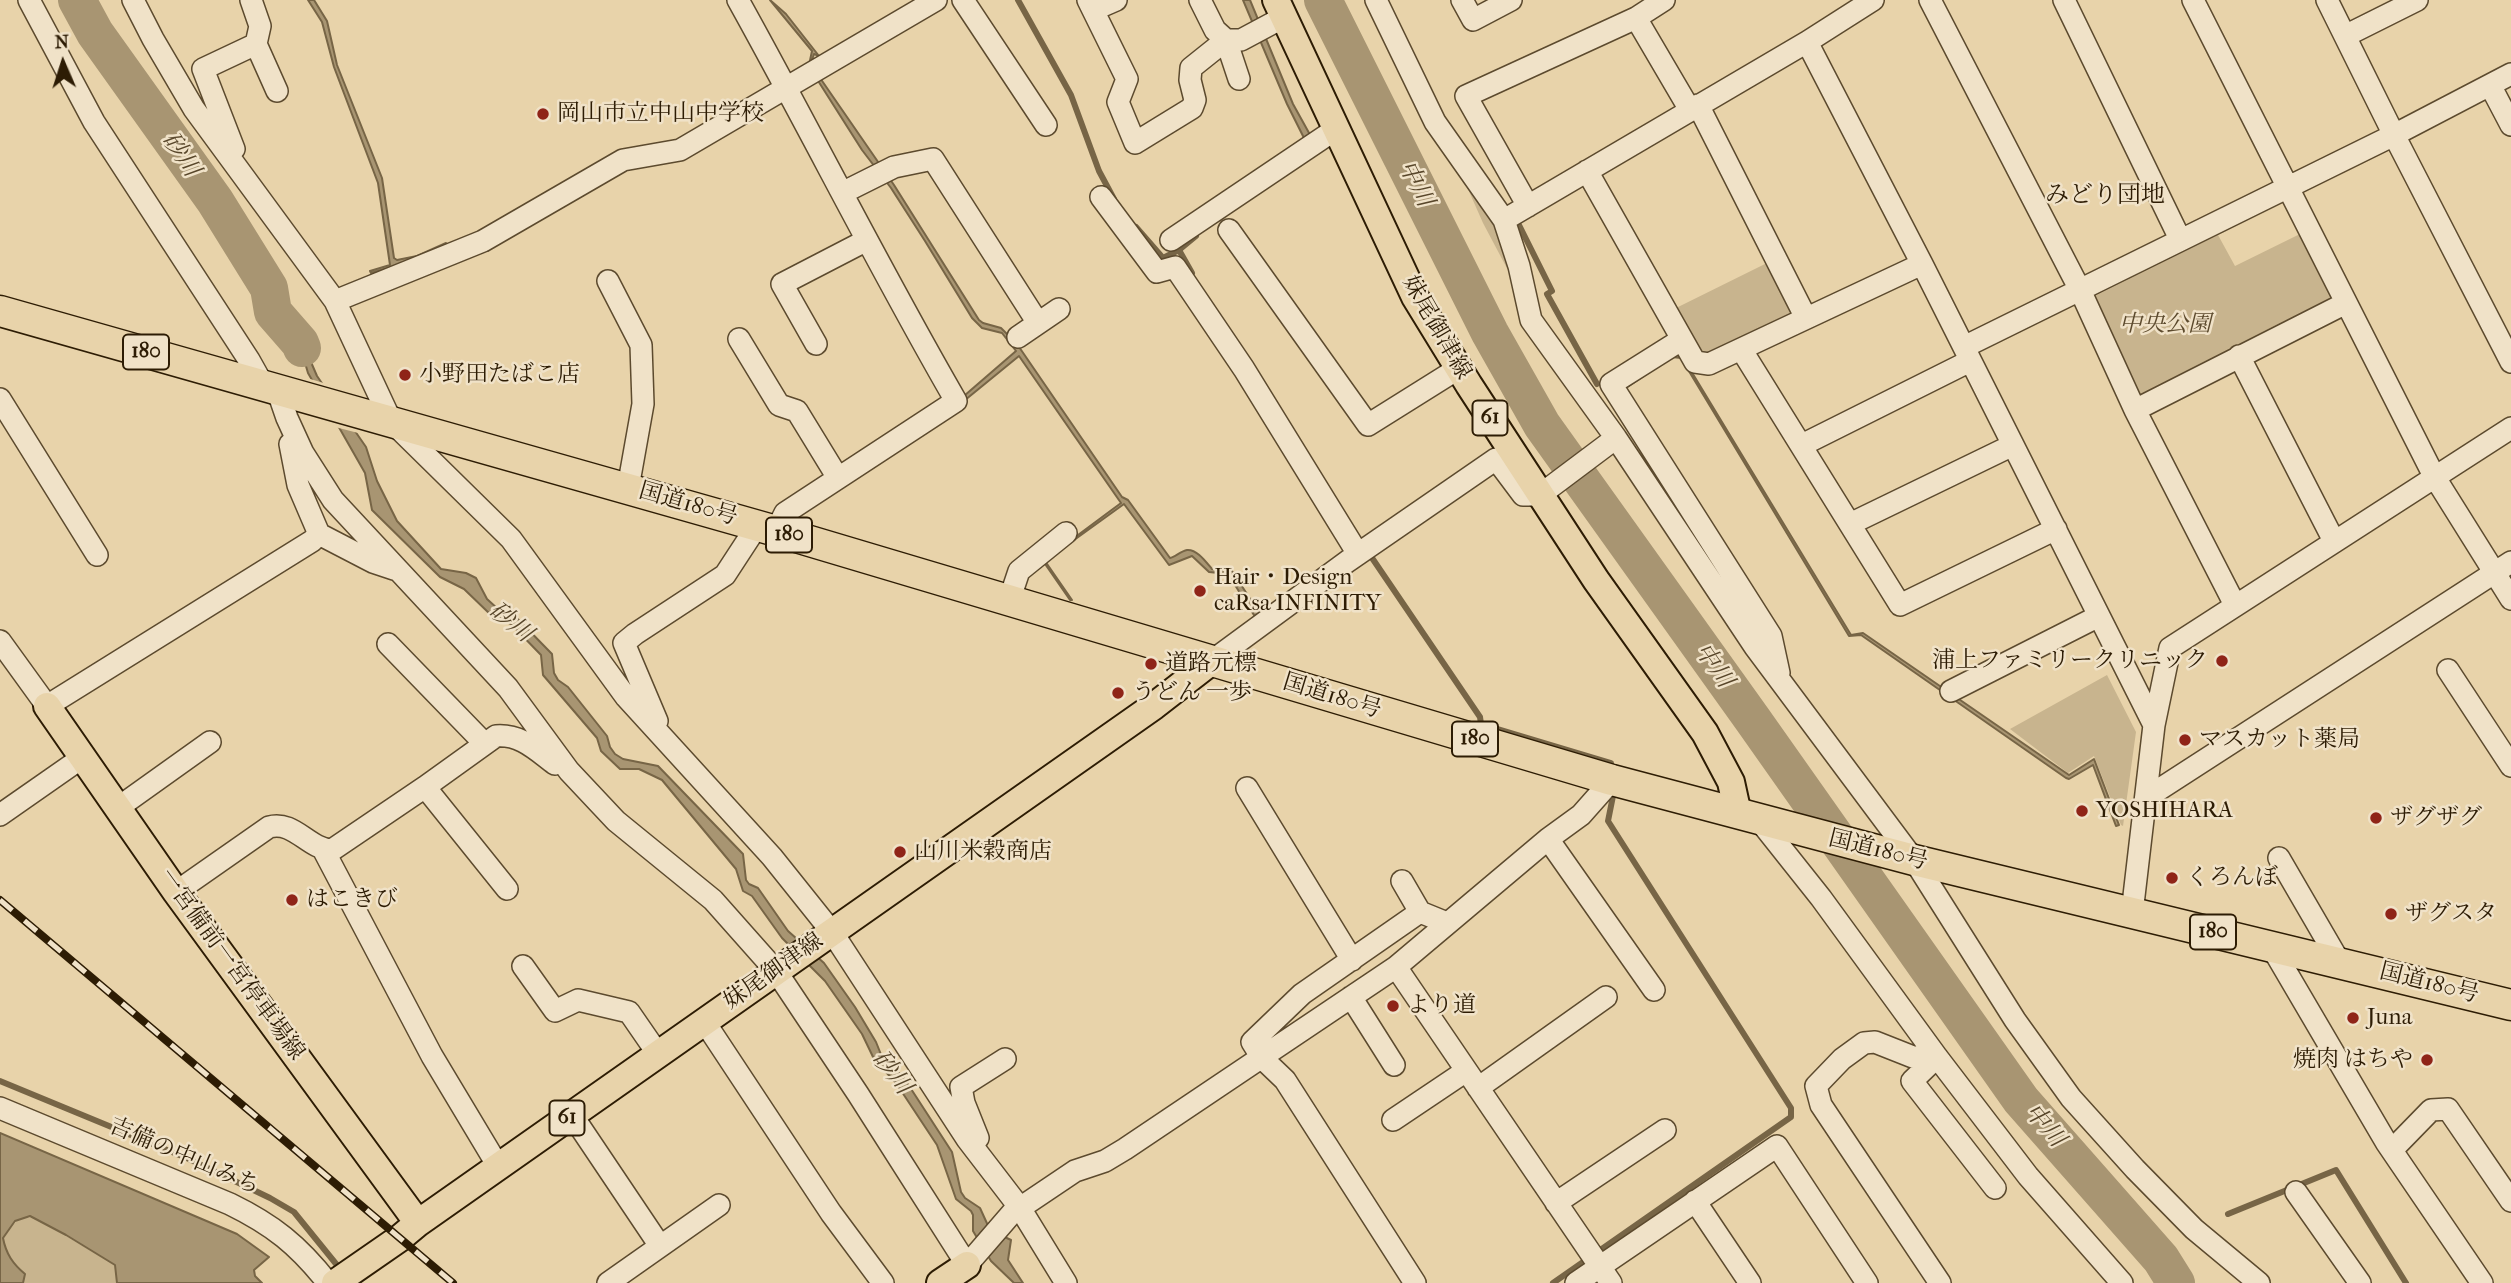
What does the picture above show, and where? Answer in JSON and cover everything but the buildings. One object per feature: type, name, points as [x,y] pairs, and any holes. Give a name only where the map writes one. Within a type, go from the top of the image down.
[{"type":"highway","name":"国道180号","points":[[0,311],[280,396],[378,417],[767,528],[1612,780],[1914,860],[2511,1004]]},
{"type":"main road","name":"妹尾御津線","points":[[1280,9],[1415,297],[1459,368],[1543,492],[1596,580],[1705,733],[1731,782],[1757,820]]},
{"type":"main road","name":"妹尾御津線","points":[[339,1279],[1154,706],[1212,661]]},
{"type":"main road","name":"一宮備前一宮停車場線","points":[[47,706],[176,892],[418,1223]]},
{"type":"main road","points":[[940,1283],[970,1261]]},
{"type":"street","points":[[29,0],[94,121],[249,360],[280,396],[323,488],[508,688],[569,771],[617,821],[713,900],[778,969],[970,1261],[1016,1210],[1075,1171],[1104,1161],[1125,1149],[1396,967],[1548,839],[1581,815],[1612,780]]},
{"type":"street","points":[[133,0],[194,109],[335,301],[378,417],[511,539],[626,697],[772,857],[828,934],[967,1139],[997,1177]]},
{"type":"street","points":[[251,0],[260,26],[256,44],[277,91]]},
{"type":"street","points":[[667,742],[628,658],[624,643],[725,575],[767,528],[785,513],[956,401],[908,318],[787,87],[738,0]]},
{"type":"street","points":[[335,301],[483,240],[623,160],[680,150],[936,0]]},
{"type":"street","points":[[962,0],[1046,125]]},
{"type":"street","points":[[1116,0],[1091,5],[1127,79],[1118,102],[1135,143],[1192,108],[1195,100],[1190,80],[1191,68],[1226,40],[1241,40],[1280,9]]},
{"type":"street","points":[[1200,0],[1215,30],[1226,40],[1240,79]]},
{"type":"street","points":[[1376,0],[1435,122],[1504,220],[1519,266],[1531,320],[1755,647],[1914,860],[2015,1020],[2071,1098],[2194,1229],[2259,1283]]},
{"type":"street","points":[[1462,0],[1473,20],[1511,0]]},
{"type":"street","points":[[1528,206],[1466,96],[1636,18],[1664,0]]},
{"type":"street","points":[[1930,0],[2080,290],[2135,410],[2235,605]]},
{"type":"street","points":[[2064,0],[2180,239]]},
{"type":"street","points":[[2193,0],[2434,476],[2503,567],[2511,598]]},
{"type":"street","points":[[2327,0],[2511,362]]},
{"type":"street","points":[[2345,36],[2417,0]]},
{"type":"street","points":[[1504,220],[1807,42],[1860,4]]},
{"type":"street","points":[[1636,18],[1694,107],[1806,318]]},
{"type":"street","points":[[1807,42],[2154,725]]},
{"type":"street","points":[[240,171],[232,142],[203,69],[256,44]]},
{"type":"street","points":[[1802,445],[2080,290],[2394,135],[2511,74]]},
{"type":"street","points":[[2490,85],[2511,125]]},
{"type":"street","points":[[1171,240],[1336,129]]},
{"type":"street","points":[[842,193],[894,167],[933,159],[1038,323]]},
{"type":"street","points":[[1587,171],[1695,362],[1709,364],[1922,264]]},
{"type":"street","points":[[1101,197],[1157,272],[1175,267],[1364,551]]},
{"type":"street","points":[[1229,230],[1368,425],[1459,368]]},
{"type":"street","points":[[816,344],[782,284],[867,240]]},
{"type":"street","points":[[608,282],[641,345],[643,404],[628,488]]},
{"type":"street","points":[[2135,410],[2346,303]]},
{"type":"street","points":[[1018,337],[1059,309]]},
{"type":"street","points":[[739,339],[779,405],[797,411],[838,478]]},
{"type":"street","points":[[1681,340],[1611,384],[1770,636],[1781,681]]},
{"type":"street","points":[[1741,349],[1900,605],[2056,530]]},
{"type":"street","points":[[2239,356],[2334,541]]},
{"type":"street","points":[[280,396],[299,485],[319,534],[373,562],[399,571]]},
{"type":"street","points":[[0,399],[97,555]]},
{"type":"street","points":[[2132,913],[2154,725],[2170,648],[2511,428]]},
{"type":"street","points":[[1212,661],[1496,459],[1523,495],[1543,492],[1614,440]]},
{"type":"street","points":[[1850,524],[2013,446]]},
{"type":"street","points":[[1009,601],[1019,571],[1066,533]]},
{"type":"street","points":[[0,640],[47,706],[312,541],[319,534]]},
{"type":"street","points":[[2146,798],[2503,567]]},
{"type":"street","points":[[1951,691],[2099,616]]},
{"type":"street","points":[[388,644],[484,743]]},
{"type":"street","points":[[2448,670],[2511,766]]},
{"type":"street","points":[[176,892],[269,827],[279,824],[323,849],[332,850],[425,788],[496,736],[510,734],[521,738],[569,771]]},
{"type":"street","points":[[119,807],[210,742]]},
{"type":"street","points":[[0,815],[83,757]]},
{"type":"street","points":[[425,788],[507,889]]},
{"type":"street","points":[[1247,788],[1353,960]]},
{"type":"street","points":[[1757,820],[1821,898],[2028,1176],[2117,1282]]},
{"type":"street","points":[[1548,839],[1654,990]]},
{"type":"street","points":[[323,849],[432,1056],[498,1166]]},
{"type":"street","points":[[2279,858],[2340,963]]},
{"type":"street","points":[[1402,881],[1420,912],[1447,923]]},
{"type":"street","points":[[1415,1283],[1285,1080],[1262,1058],[1252,1042],[1302,994],[1420,912]]},
{"type":"street","points":[[2271,946],[2392,1150],[2482,1283]]},
{"type":"street","points":[[523,966],[555,1011],[578,1000],[629,1012],[658,1054]]},
{"type":"street","points":[[1396,967],[1556,1203],[1593,1270],[1777,1146],[1867,1283]]},
{"type":"street","points":[[1351,997],[1394,1065]]},
{"type":"street","points":[[1394,1120],[1472,1080],[1606,997]]},
{"type":"street","points":[[704,1021],[831,1213],[883,1283]]},
{"type":"street","points":[[1937,1057],[1913,1056],[1875,1042],[1864,1043],[1842,1059],[1816,1086],[1821,1105],[1940,1283]]},
{"type":"street","points":[[1937,1057],[1912,1080],[1995,1188]]},
{"type":"street","points":[[1005,1059],[961,1087],[971,1123],[997,1177],[1066,1283]]},
{"type":"street","name":"吉備の中山みち","points":[[0,1108],[263,1220],[339,1279]]},
{"type":"street","points":[[2392,1150],[2431,1110],[2448,1110],[2511,1201]]},
{"type":"street","points":[[572,1115],[660,1247]]},
{"type":"street","points":[[1556,1203],[1665,1130]]},
{"type":"street","points":[[2296,1192],[2360,1283]]},
{"type":"street","points":[[1695,1201],[1750,1283]]},
{"type":"street","points":[[608,1283],[719,1205]]},
{"type":"green space","points":[[1460,171],[1482,198],[1515,270],[1519,291],[1483,223]]},
{"type":"green space","name":"中央公園","points":[[2302,233],[2333,297],[2330,304],[2144,400],[2136,395],[2092,307],[2095,296],[2218,235],[2235,266]]},
{"type":"green space","points":[[1769,262],[1792,310],[1789,319],[1701,356],[1672,310]]},
{"type":"green space","points":[[2107,675],[2136,732],[2123,826],[2094,756],[2068,773],[2010,729]]},
{"type":"green space","points":[[34,1217],[115,1265],[117,1283],[23,1283],[25,1274],[11,1258],[3,1238],[19,1218]]},
{"type":"water","points":[[308,0],[314,0],[327,21],[337,65],[382,178],[394,258],[397,260],[417,256],[446,243],[447,247],[420,259],[371,273],[370,271],[390,265],[378,183],[334,67],[322,22]]},
{"type":"water","points":[[770,0],[786,14],[819,56],[814,54],[812,60],[818,75],[894,185],[979,320],[1001,328],[1017,344],[1122,497],[1128,500],[1170,558],[1191,550],[1212,569],[1232,571],[1262,617],[1259,623],[1228,574],[1209,572],[1192,556],[1169,565],[1124,504],[1045,561],[1070,600],[1043,561],[1121,503],[1019,356],[959,405],[957,402],[1016,351],[1002,333],[982,328],[972,318],[891,188],[862,150],[815,76],[809,65],[812,51]]},
{"type":"water","points":[[1243,0],[1250,0],[1293,104],[1319,151],[1313,156],[1287,104]]},
{"type":"water","points":[[260,305],[275,305],[298,332],[317,376],[366,447],[377,481],[397,521],[441,569],[466,573],[476,578],[487,599],[499,610],[512,613],[552,654],[554,673],[558,680],[568,687],[607,736],[615,754],[623,759],[658,766],[743,854],[746,880],[758,888],[788,931],[824,963],[855,1007],[876,1042],[884,1062],[902,1075],[952,1152],[961,1192],[965,1198],[980,1208],[990,1230],[1011,1240],[1008,1260],[1023,1283],[1014,1283],[991,1261],[973,1231],[971,1211],[956,1199],[937,1145],[896,1083],[874,1059],[862,1034],[825,981],[782,938],[752,896],[743,891],[736,869],[662,780],[639,769],[620,769],[601,751],[597,738],[543,675],[541,655],[511,624],[492,616],[464,589],[440,577],[372,510],[365,473],[308,373],[300,346],[270,324]]},
{"type":"water","points":[[1672,354],[1682,356],[1851,635],[1863,633],[2069,775],[2094,759],[2119,825],[2116,826],[2093,765],[2069,779],[2066,778],[1861,635],[1849,636],[1681,358],[1672,357],[1626,388],[1625,386]]},
{"type":"water","points":[[0,1133],[237,1234],[269,1257],[254,1270],[255,1276],[262,1283],[117,1283],[115,1265],[30,1216],[15,1221],[3,1238],[11,1258],[25,1274],[23,1283],[0,1283]]},
{"type":"pier","points":[[307,378],[327,384],[362,434],[335,427]]},
{"type":"waterway","name":"砂川","points":[[77,0],[95,33],[215,201],[269,288],[273,312],[302,348]]},
{"type":"waterway","points":[[1018,0],[1071,95],[1099,171],[1114,199]]},
{"type":"waterway","name":"中川","points":[[1323,0],[1490,333],[1542,425],[2021,1100],[2161,1259],[2176,1283]]},
{"type":"waterway","points":[[1519,225],[1552,291],[1547,294],[1597,384]]},
{"type":"waterway","points":[[1136,227],[1163,258],[1179,250]]},
{"type":"waterway","points":[[1192,273],[1179,250],[1196,236]]},
{"type":"waterway","points":[[1368,552],[1480,717],[1481,724],[1611,763],[1611,767]]},
{"type":"waterway","points":[[1553,1283],[1791,1117],[1791,1108],[1608,821],[1613,796]]},
{"type":"waterway","points":[[0,1081],[189,1159],[270,1198],[294,1212],[341,1270]]},
{"type":"waterway","points":[[2228,1214],[2336,1170],[2406,1283]]},
{"type":"railway","points":[[0,900],[453,1283]]},
{"type":"place","name":"岡山市立中山中学校","points":[[543,114]]},
{"type":"place","name":"小野田たばこ店","points":[[405,375]]},
{"type":"place","name":"Hair・Design caRsa INFINITY","points":[[1200,591]]},
{"type":"place","name":"浦上ファミリークリニック","points":[[2222,661]]},
{"type":"place","name":"道路元標","points":[[1151,664]]},
{"type":"place","name":"うどん 一歩","points":[[1118,693]]},
{"type":"place","name":"マスカット薬局","points":[[2185,740]]},
{"type":"place","name":"YOSHIHARA","points":[[2082,811]]},
{"type":"place","name":"ザグザグ","points":[[2376,818]]},
{"type":"place","name":"山川米穀商店","points":[[900,852]]},
{"type":"place","name":"くろんぼ","points":[[2172,878]]},
{"type":"place","name":"はこきび","points":[[292,900]]},
{"type":"place","name":"ザグスタ","points":[[2391,914]]},
{"type":"place","name":"より道","points":[[1393,1006]]},
{"type":"place","name":"Juna","points":[[2353,1018]]},
{"type":"place","name":"焼肉 はちや","points":[[2427,1060]]},
{"type":"district","name":"みどり団地","points":[[2105,196]]}]
